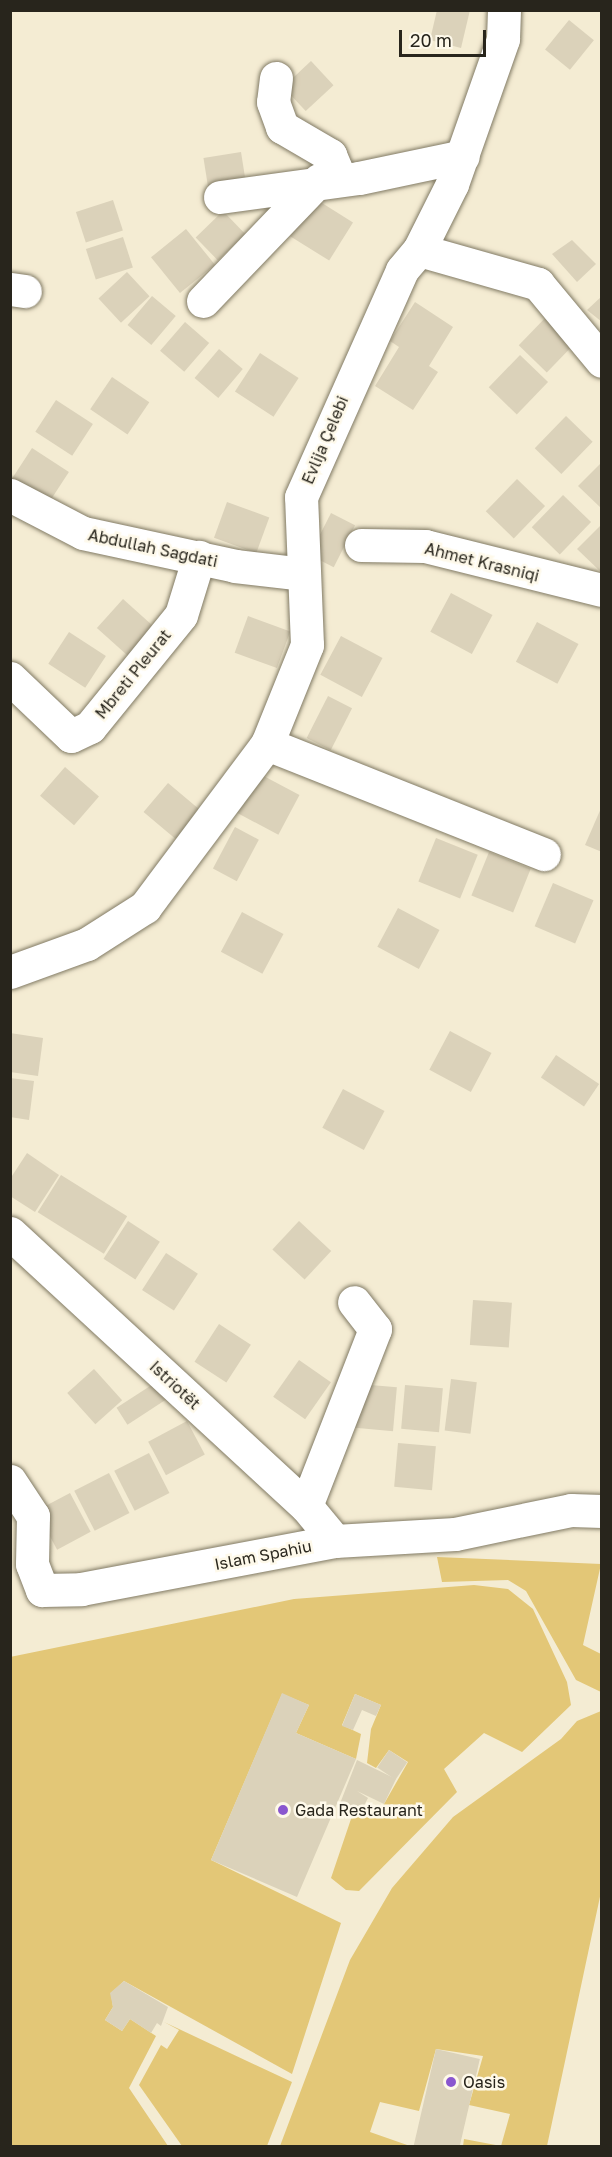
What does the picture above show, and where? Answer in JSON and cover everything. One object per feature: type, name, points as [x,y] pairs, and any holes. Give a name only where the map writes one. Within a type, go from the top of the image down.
[{"type":"street","name":"Evlija Çelebi","points":[[11,969],[87,944],[145,908],[267,744],[307,645],[301,497],[402,270],[418,250],[463,156],[503,39],[504,10]]},
{"type":"street","points":[[203,301],[330,180],[330,155],[282,127],[273,102],[276,78]]},
{"type":"street","points":[[220,197],[463,156]]},
{"type":"street","points":[[418,250],[538,284],[602,361]]},
{"type":"street","name":"Abdullah Sagdati","points":[[10,495],[83,533],[199,557],[303,574]]},
{"type":"street","name":"Ahmet Krasniqi","points":[[361,546],[425,546],[602,590]]},
{"type":"street","name":"Mbreti Pleurat","points":[[10,678],[71,736],[90,728],[181,615],[199,557]]},
{"type":"street","points":[[267,744],[544,854]]},
{"type":"street","name":"Istriotët","points":[[10,1233],[306,1506],[336,1541]]},
{"type":"street","points":[[306,1506],[375,1329],[354,1302]]},
{"type":"street","name":"Islam Spahiu","points":[[10,1481],[33,1516],[32,1564],[42,1590],[81,1589],[336,1541],[455,1534],[571,1510],[602,1511]]},
{"type":"shaded area","points":[[437,1557],[601,1564],[583,1645],[601,1654],[601,1692],[576,1680],[526,1591],[508,1580],[442,1582]]},
{"type":"shaded area","points":[[474,1585],[508,1589],[533,1609],[567,1682],[571,1705],[522,1752],[484,1733],[444,1769],[457,1792],[359,1891],[346,1890],[331,1878],[352,1816],[380,1811],[408,1762],[389,1750],[376,1768],[367,1763],[371,1729],[381,1705],[355,1694],[342,1725],[361,1734],[356,1759],[296,1733],[309,1705],[282,1694],[211,1860],[341,1923],[292,2074],[124,1981],[111,1993],[113,2007],[105,2020],[122,2031],[130,2019],[156,2036],[129,2088],[168,2146],[11,2146],[10,1657],[294,1599]]},
{"type":"shaded area","points":[[601,1711],[601,1892],[547,2146],[501,2146],[510,2114],[469,2105],[483,2056],[436,2049],[419,2111],[380,2102],[370,2132],[410,2146],[280,2146],[350,1960],[392,1888],[453,1817],[561,1739],[577,1721]]},
{"type":"shaded area","points":[[164,2022],[292,2082],[267,2146],[182,2146],[139,2085],[161,2045],[167,2049],[179,2030]]},
{"type":"shaded area","points":[[464,2139],[501,2146],[463,2146]]},
{"type":"building","points":[[437,10],[470,10],[461,48],[430,40]]},
{"type":"building","points":[[569,20],[594,40],[570,70],[545,50]]},
{"type":"building","points":[[311,61],[334,85],[306,111],[283,87]]},
{"type":"building","points":[[241,152],[246,183],[208,189],[203,158]]},
{"type":"building","points":[[314,198],[353,222],[329,261],[290,236]]},
{"type":"building","points":[[113,200],[123,230],[86,242],[76,212]]},
{"type":"building","points":[[223,211],[245,234],[218,260],[196,237]]},
{"type":"building","points":[[186,229],[215,265],[180,293],[151,257]]},
{"type":"building","points":[[123,237],[133,267],[96,279],[86,249]]},
{"type":"building","points":[[572,240],[596,264],[577,282],[552,254]]},
{"type":"building","points":[[127,272],[150,296],[121,323],[98,299]]},
{"type":"building","points":[[152,296],[176,316],[151,345],[128,325]]},
{"type":"building","points":[[602,296],[602,322],[587,310]]},
{"type":"building","points":[[415,302],[453,327],[429,366],[438,372],[413,410],[375,386],[399,347],[390,341]]},
{"type":"building","points":[[550,313],[578,340],[547,372],[519,345]]},
{"type":"building","points":[[185,322],[209,343],[184,372],[160,351]]},
{"type":"building","points":[[219,349],[243,369],[218,398],[195,378]]},
{"type":"building","points":[[260,353],[299,378],[274,417],[235,392]]},
{"type":"building","points":[[520,355],[548,382],[517,414],[489,387]]},
{"type":"building","points":[[112,377],[149,402],[127,434],[90,409]]},
{"type":"building","points":[[56,400],[93,424],[72,456],[35,432]]},
{"type":"building","points":[[566,416],[593,442],[561,474],[535,448]]},
{"type":"building","points":[[32,448],[69,472],[48,504],[11,480]]},
{"type":"building","points":[[602,462],[602,509],[578,486]]},
{"type":"building","points":[[517,479],[545,506],[514,538],[486,511]]},
{"type":"building","points":[[563,495],[591,522],[560,554],[532,527]]},
{"type":"building","points":[[227,502],[269,517],[256,553],[214,538]]},
{"type":"building","points":[[331,513],[355,525],[334,567],[310,555]]},
{"type":"building","points":[[602,524],[602,573],[577,549]]},
{"type":"building","points":[[451,593],[492,615],[472,654],[430,632]]},
{"type":"building","points":[[123,599],[156,629],[130,658],[97,628]]},
{"type":"building","points":[[248,616],[290,631],[277,668],[235,653]]},
{"type":"building","points":[[537,622],[578,644],[557,684],[516,662]]},
{"type":"building","points":[[69,632],[106,656],[85,688],[48,664]]},
{"type":"building","points":[[341,636],[382,658],[362,697],[320,675]]},
{"type":"building","points":[[328,696],[352,708],[331,750],[307,738]]},
{"type":"building","points":[[65,767],[99,797],[74,825],[40,796]]},
{"type":"building","points":[[258,773],[299,795],[278,835],[237,813]]},
{"type":"building","points":[[168,783],[202,812],[178,841],[144,812]]},
{"type":"building","points":[[602,806],[602,852],[585,845]]},
{"type":"building","points":[[235,827],[259,840],[237,881],[213,868]]},
{"type":"building","points":[[436,838],[478,855],[460,898],[418,882]]},
{"type":"building","points":[[489,852],[531,869],[513,912],[471,896]]},
{"type":"building","points":[[553,883],[594,900],[575,943],[535,926]]},
{"type":"building","points":[[398,908],[439,930],[419,969],[377,947]]},
{"type":"building","points":[[242,912],[283,934],[262,974],[221,952]]},
{"type":"building","points":[[450,1031],[491,1053],[471,1092],[429,1070]]},
{"type":"building","points":[[10,1033],[43,1038],[38,1076],[10,1072]]},
{"type":"building","points":[[556,1055],[599,1084],[584,1106],[541,1077]]},
{"type":"building","points":[[10,1078],[34,1081],[29,1120],[10,1117]]},
{"type":"building","points":[[343,1089],[384,1111],[364,1150],[322,1128]]},
{"type":"building","points":[[27,1153],[59,1175],[35,1212],[10,1196],[10,1179]]},
{"type":"building","points":[[61,1175],[127,1216],[104,1254],[38,1212]]},
{"type":"building","points":[[128,1221],[160,1242],[135,1279],[103,1259]]},
{"type":"building","points":[[299,1221],[331,1251],[305,1280],[272,1250]]},
{"type":"building","points":[[166,1253],[198,1274],[174,1311],[142,1290]]},
{"type":"building","points":[[473,1300],[512,1303],[509,1348],[470,1345]]},
{"type":"building","points":[[219,1324],[251,1345],[226,1382],[194,1362]]},
{"type":"building","points":[[299,1360],[331,1382],[305,1419],[273,1397]]},
{"type":"building","points":[[94,1369],[122,1400],[95,1424],[67,1393]]},
{"type":"building","points":[[161,1379],[172,1396],[127,1425],[117,1408]]},
{"type":"building","points":[[451,1379],[477,1382],[470,1434],[445,1431]]},
{"type":"building","points":[[359,1384],[397,1387],[393,1431],[355,1428]]},
{"type":"building","points":[[405,1385],[443,1388],[439,1432],[401,1429]]},
{"type":"building","points":[[187,1421],[205,1455],[166,1475],[148,1442]]},
{"type":"building","points":[[398,1443],[436,1446],[432,1490],[394,1487]]},
{"type":"building","points":[[149,1453],[169,1493],[135,1511],[114,1471]]},
{"type":"building","points":[[109,1473],[129,1513],[95,1531],[74,1491]]},
{"type":"building","points":[[70,1493],[91,1532],[57,1550],[36,1511]]},
{"type":"building","name":"Gada Restaurant","points":[[282,1693],[309,1705],[296,1733],[356,1759],[297,1897],[211,1860]]},
{"type":"building","points":[[355,1694],[381,1705],[376,1716],[362,1710],[353,1730],[342,1726]]},
{"type":"building","points":[[389,1750],[407,1762],[395,1780],[377,1767]]},
{"type":"building","points":[[357,1760],[396,1779],[384,1804],[357,1791],[368,1798],[358,1817],[339,1806]]},
{"type":"building","points":[[124,1981],[168,2007],[161,2026],[157,2023],[151,2033],[130,2019],[122,2031],[105,2020],[113,2007],[110,1993]]},
{"type":"building","name":"Oasis","points":[[436,2049],[480,2059],[460,2146],[414,2146]]},
{"type":"place","name":"Gada Restaurant","points":[[283,1810]]},
{"type":"place","name":"Oasis","points":[[451,2082]]}]
